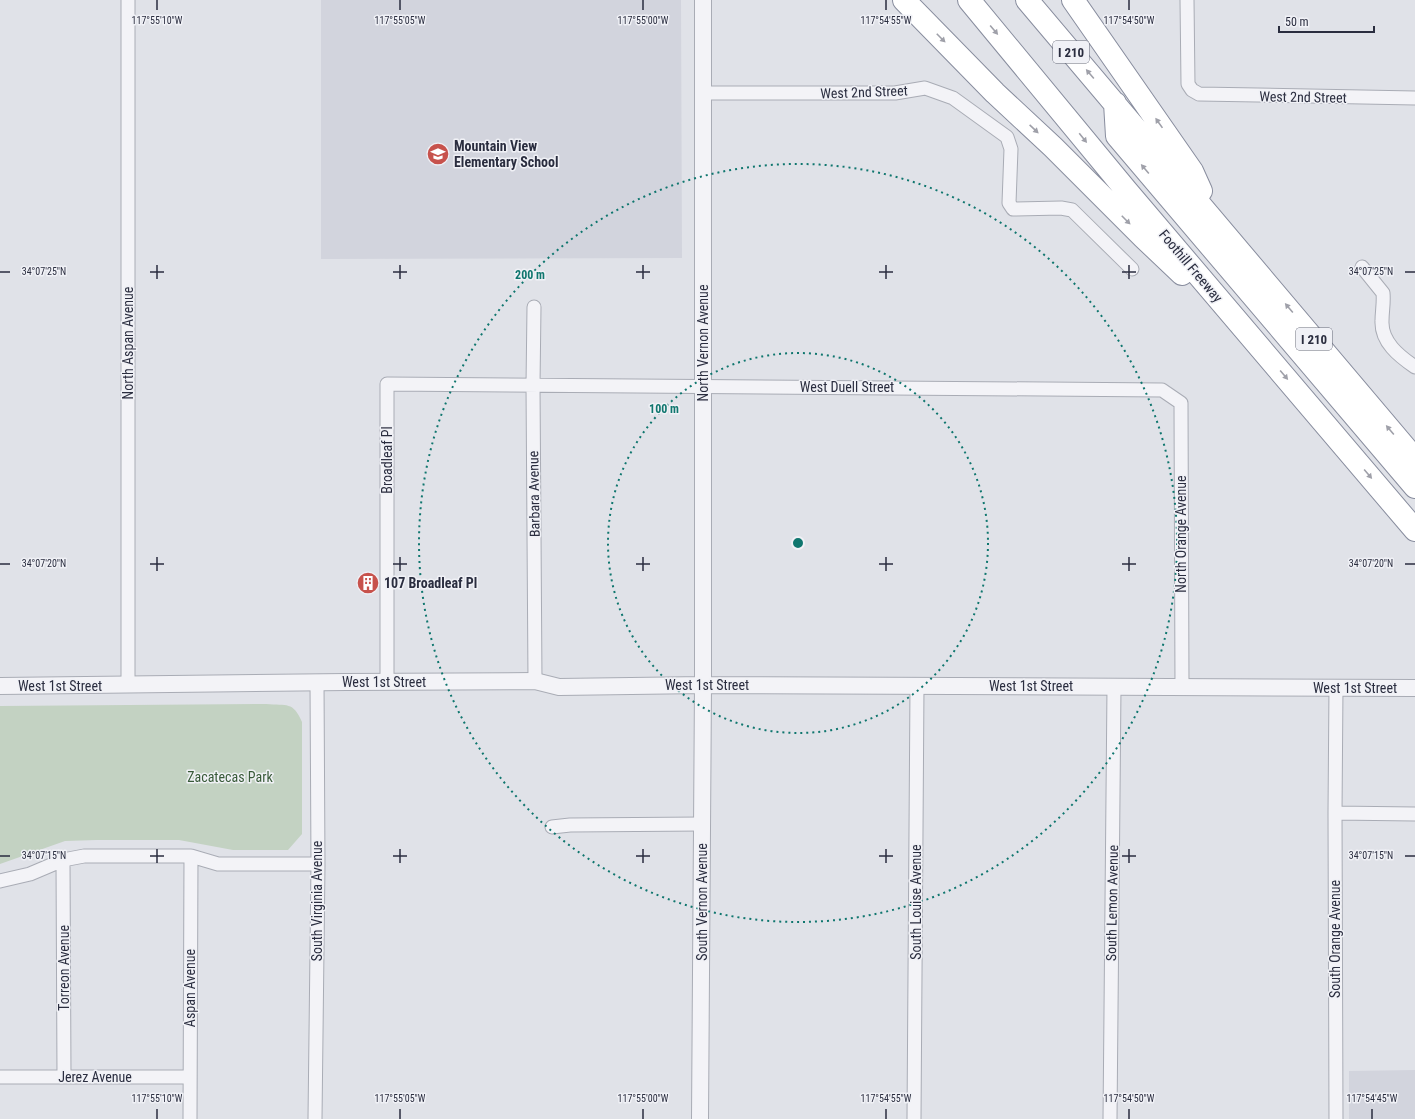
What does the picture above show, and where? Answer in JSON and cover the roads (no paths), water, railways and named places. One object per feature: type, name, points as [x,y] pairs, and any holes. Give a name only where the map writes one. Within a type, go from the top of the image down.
[{"type":"highway","points":[[904,0],[1143,237],[1259,345]]},
{"type":"highway","name":"Foothill Freeway","points":[[969,0],[1126,190],[1415,530]]},
{"type":"highway","name":"I 210","points":[[1027,0],[1213,218],[1415,460]]},
{"type":"highway","points":[[1073,0],[1192,171],[1213,218]]},
{"type":"highway","points":[[1115,103],[1117,136],[1415,487]]},
{"type":"highway","points":[[1126,190],[1152,195],[1415,503]]},
{"type":"street","name":"North Aspan Avenue","points":[[128,0],[128,685]]},
{"type":"street","name":"North Vernon Avenue","points":[[703,0],[703,685]]},
{"type":"street","name":"West 2nd Street","points":[[1187,0],[1188,84],[1192,90],[1207,96],[1415,98]]},
{"type":"street","name":"West 2nd Street","points":[[704,93],[896,93],[925,88],[953,98],[1007,137],[1011,149],[1009,203],[1013,209],[1061,208],[1072,210],[1132,269]]},
{"type":"street","points":[[1362,267],[1383,293],[1382,321],[1386,342],[1415,367]]},
{"type":"street","name":"Barbara Avenue","points":[[534,307],[532,385],[535,681]]},
{"type":"street","name":"Broadleaf Pl","points":[[387,682],[387,384],[532,385]]},
{"type":"street","name":"West Duell Street","points":[[532,385],[1162,390]]},
{"type":"street","name":"North Orange Avenue","points":[[1162,390],[1181,403],[1182,687]]},
{"type":"street","name":"West 1st Street","points":[[0,686],[535,681],[559,687],[703,685],[1415,688]]},
{"type":"street","name":"South Virginia Avenue","points":[[315,1119],[318,864],[317,682]]},
{"type":"street","name":"South Vernon Avenue","points":[[700,1119],[703,685]]},
{"type":"street","name":"South Louise Avenue","points":[[914,1119],[917,686]]},
{"type":"street","name":"South Lemon Avenue","points":[[1110,1119],[1114,687]]},
{"type":"street","name":"South Orange Avenue","points":[[1336,687],[1336,1119]]},
{"type":"street","points":[[1335,812],[1415,814]]},
{"type":"street","points":[[552,827],[570,825],[702,824]]},
{"type":"street","points":[[0,881],[30,874],[63,860],[84,856],[191,856],[218,864],[318,864]]},
{"type":"street","name":"Aspan Avenue","points":[[190,1119],[191,856]]},
{"type":"street","name":"Torreon Avenue","points":[[63,860],[64,1077]]},
{"type":"street","name":"Jerez Avenue","points":[[0,1077],[190,1077]]},
{"type":"place","name":"Mountain View Elementary School","points":[[438,154]]},
{"type":"place","name":"107 Broadleaf Pl","points":[[368,583]]},
{"type":"park label","name":"Zacatecas Park","points":[[230,777]]}]
